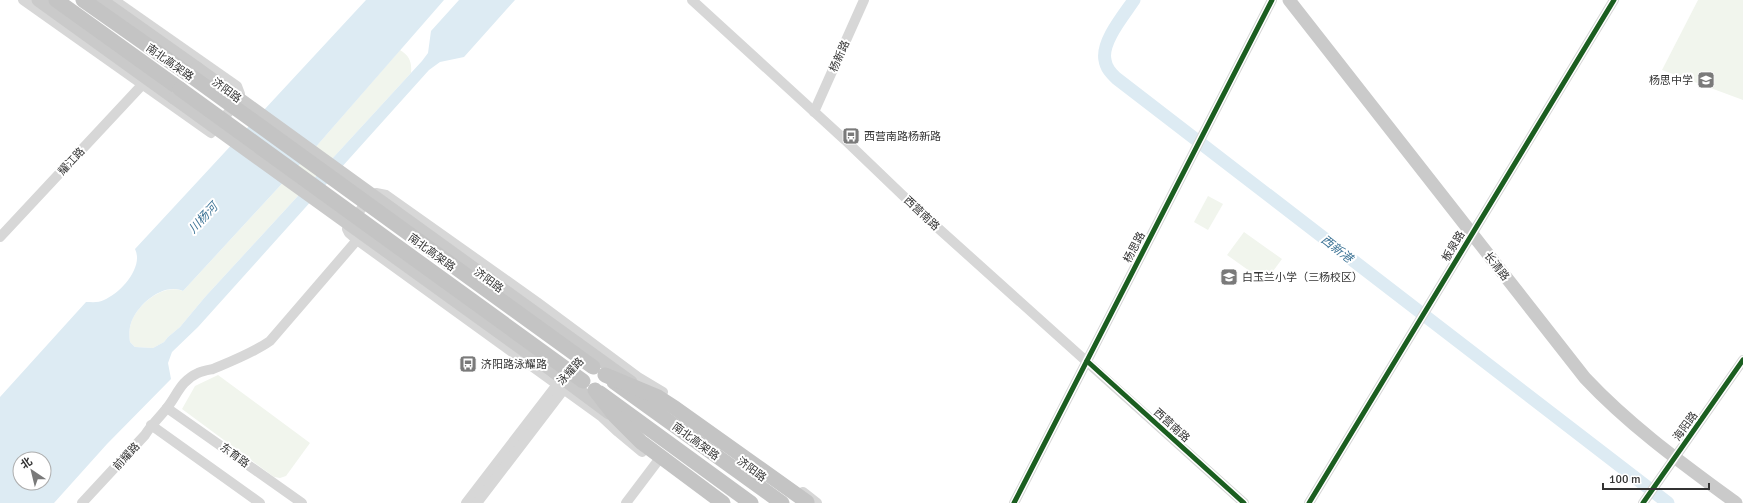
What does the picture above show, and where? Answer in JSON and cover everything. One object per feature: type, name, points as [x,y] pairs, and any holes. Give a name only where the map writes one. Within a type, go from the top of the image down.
[{"type":"highway","name":"南北高架路","points":[[56,0],[751,503]]},
{"type":"highway","name":"南北高架路","points":[[83,0],[782,503]]},
{"type":"highway","points":[[605,375],[658,398],[676,408],[808,503]]},
{"type":"highway","points":[[595,390],[615,416],[641,442],[723,503]]},
{"type":"main road","points":[[38,0],[561,382],[731,503]]},
{"type":"main road","name":"济阳路","points":[[101,0],[589,352],[808,503]]},
{"type":"main road","name":"长清路","points":[[1289,0],[1591,384],[1635,426],[1736,503]]},
{"type":"street","points":[[22,0],[211,133],[238,101],[240,94],[237,86],[114,0]]},
{"type":"street","name":"西营南路","points":[[692,0],[919,211],[1244,503]]},
{"type":"street","name":"杨新路","points":[[814,112],[864,0]]},
{"type":"street","name":"杨思路","points":[[1014,503],[1272,0]]},
{"type":"street","name":"板泉路","points":[[1309,503],[1614,0]]},
{"type":"street","name":"耀江路","points":[[0,237],[142,85]]},
{"type":"street","points":[[712,503],[628,441],[561,382],[349,233],[347,229],[349,225],[371,196],[376,193],[386,195],[537,302],[638,377],[678,401],[808,503]]},
{"type":"street","name":"前耀路","points":[[82,503],[145,435],[151,425],[167,408],[176,391],[198,373],[212,369],[257,350],[270,341],[357,240]]},
{"type":"street","name":"泳耀路","points":[[466,503],[561,382],[589,352]]},
{"type":"street","name":"海阳路","points":[[1643,502],[1743,360]]},
{"type":"street","name":"泳耀路","points":[[477,503],[561,382]]},
{"type":"street","name":"东育路","points":[[167,408],[302,503]]},
{"type":"street","points":[[151,425],[260,503]]},
{"type":"street","points":[[626,503],[657,462]]},
{"type":"shaded area","points":[[1698,0],[1743,0],[1743,100],[1662,70]]},
{"type":"shaded area","points":[[400,50],[410,60],[411,73],[205,297],[180,327],[164,342],[153,348],[135,347],[130,342],[129,335],[131,323],[139,309],[152,297],[159,293],[175,289],[183,291],[314,149]]},
{"type":"shaded area","points":[[1208,196],[1223,204],[1208,230],[1194,222]]},
{"type":"shaded area","points":[[1244,232],[1282,259],[1265,282],[1227,255]]},
{"type":"shaded area","points":[[218,375],[310,443],[286,476],[280,478],[274,477],[182,409],[195,386]]},
{"type":"water","name":"川杨河","points":[[366,0],[444,0],[314,149],[183,291],[175,289],[159,292],[139,309],[130,325],[130,342],[135,347],[153,348],[164,342],[180,327],[205,297],[422,61],[428,53],[431,31],[459,0],[515,0],[464,57],[440,62],[429,70],[198,327],[172,352],[168,363],[171,379],[107,444],[54,503],[0,503],[0,397],[86,302],[102,301],[111,297],[124,286],[134,271],[137,256],[135,249]]},
{"type":"waterway","name":"西新港","points":[[1134,0],[1114,29],[1106,45],[1106,65],[1116,78],[1668,503]]},
{"type":"cycle path","points":[[1014,503],[1272,0]]},
{"type":"cycle path","points":[[1309,503],[1614,0]]},
{"type":"cycle path","points":[[1643,503],[1743,360]]},
{"type":"cycle path","points":[[1087,361],[1244,503]]},
{"type":"place","name":"杨思中学","points":[[1706,80]]},
{"type":"place","name":"西营南路杨新路","points":[[851,136]]},
{"type":"place","name":"白玉兰小学（三杨校区）","points":[[1229,277]]},
{"type":"place","name":"济阳路泳耀路","points":[[468,364]]}]
